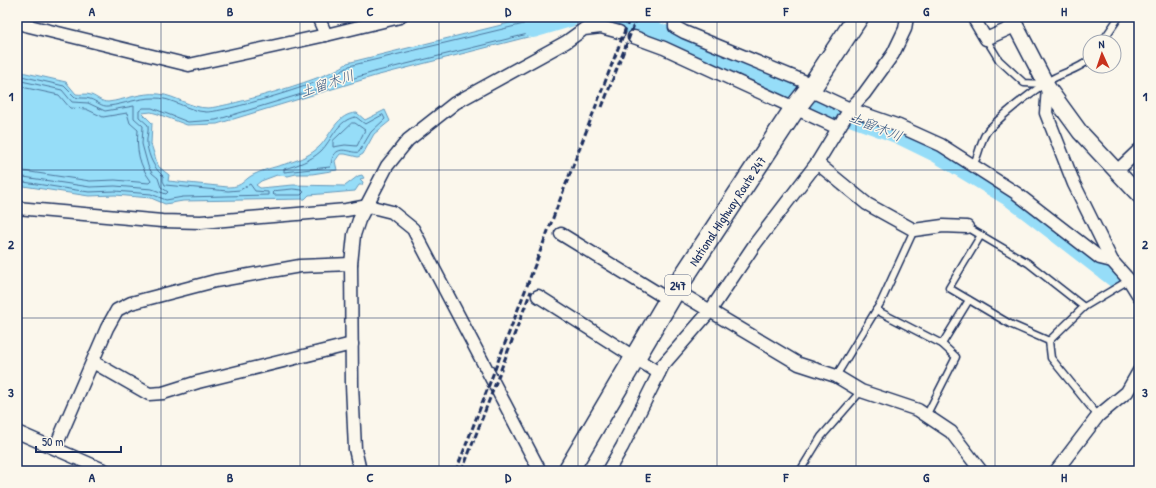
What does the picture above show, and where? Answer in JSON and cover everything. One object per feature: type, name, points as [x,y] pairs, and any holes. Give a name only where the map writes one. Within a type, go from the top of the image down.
[{"type":"highway","name":"National Highway Route 247","points":[[568,471],[672,295],[858,17]]},
{"type":"street","points":[[318,17],[326,35]]},
{"type":"street","points":[[17,23],[189,65],[400,17]]},
{"type":"street","points":[[676,17],[675,27],[804,97],[839,126]]},
{"type":"street","points":[[608,471],[622,447],[663,365],[710,311],[755,244],[817,163],[850,109],[864,94],[893,54],[905,29],[907,17]]},
{"type":"street","points":[[974,18],[986,39],[1013,22],[1046,86],[1080,132],[1139,195]]},
{"type":"street","points":[[360,471],[355,449],[352,385],[351,264],[354,235],[359,220],[368,206],[387,166],[408,140],[455,104],[566,42],[584,29],[601,27],[620,32]]},
{"type":"street","points":[[634,37],[804,97],[850,109],[899,126],[927,139],[973,165],[1016,193],[1100,258],[1112,261]]},
{"type":"street","points":[[1046,86],[1046,113],[1074,184],[1112,261],[1135,288]]},
{"type":"street","points":[[1117,171],[1139,150]]},
{"type":"street","points":[[817,163],[866,204],[914,230],[943,226],[967,226]]},
{"type":"street","points":[[17,208],[162,222],[201,222],[346,210],[368,206],[392,212],[413,229],[540,471]]},
{"type":"street","points":[[561,234],[672,295],[710,311],[799,364],[836,376],[861,391],[918,410],[951,432],[981,471]]},
{"type":"street","points":[[56,448],[117,310],[131,303],[215,281],[300,266],[351,264]]},
{"type":"street","points":[[538,296],[659,373]]},
{"type":"street","points":[[93,362],[149,394],[163,393],[198,382],[352,344]]},
{"type":"street","points":[[1056,471],[1098,416],[1127,392],[1139,371]]},
{"type":"street","points":[[17,432],[56,448],[90,468],[106,471]]},
{"type":"lane","points":[[1107,34],[1118,17]]},
{"type":"lane","points":[[986,39],[1000,60],[1024,83],[1046,86]]},
{"type":"lane","points":[[973,165],[988,130],[1030,94],[1082,65]]},
{"type":"lane","points":[[967,226],[1028,263],[1084,307]]},
{"type":"lane","points":[[836,376],[876,310],[914,230]]},
{"type":"lane","points":[[981,235],[949,288],[1010,324],[1049,341]]},
{"type":"lane","points":[[1049,341],[1084,307],[1135,288]]},
{"type":"lane","points":[[942,344],[969,300]]},
{"type":"lane","points":[[876,310],[942,344],[956,357],[926,416]]},
{"type":"lane","points":[[1049,341],[1051,358],[1098,416]]},
{"type":"lane","points":[[800,471],[821,437],[861,391]]},
{"type":"water","points":[[534,17],[560,17],[563,28],[375,76],[217,124],[187,125],[151,112],[142,113],[152,123],[151,144],[159,167],[169,175],[168,181],[233,187],[255,174],[305,157],[313,152],[320,146],[335,125],[344,117],[357,113],[365,120],[385,110],[390,121],[374,134],[363,154],[358,157],[340,154],[335,161],[337,170],[288,176],[277,175],[261,181],[256,185],[260,188],[293,185],[345,186],[358,176],[362,175],[364,178],[360,179],[363,182],[362,185],[359,185],[355,191],[309,195],[305,199],[183,201],[165,204],[151,198],[115,195],[89,196],[17,185],[17,71],[66,82],[76,94],[89,94],[106,102],[146,94],[159,94],[172,97],[195,106],[208,108],[258,97],[303,83],[339,69],[347,63]]},
{"type":"waterway","name":"土留木川","points":[[533,28],[570,17]]},
{"type":"waterway","name":"土留木川","points":[[611,17],[667,36],[782,85],[810,101],[897,133],[936,152],[1012,198],[1117,279]]},
{"type":"railway","points":[[456,471],[630,17]]},
{"type":"railway","points":[[602,107],[637,17]]},
{"type":"railway","points":[[462,471],[531,291]]}]
